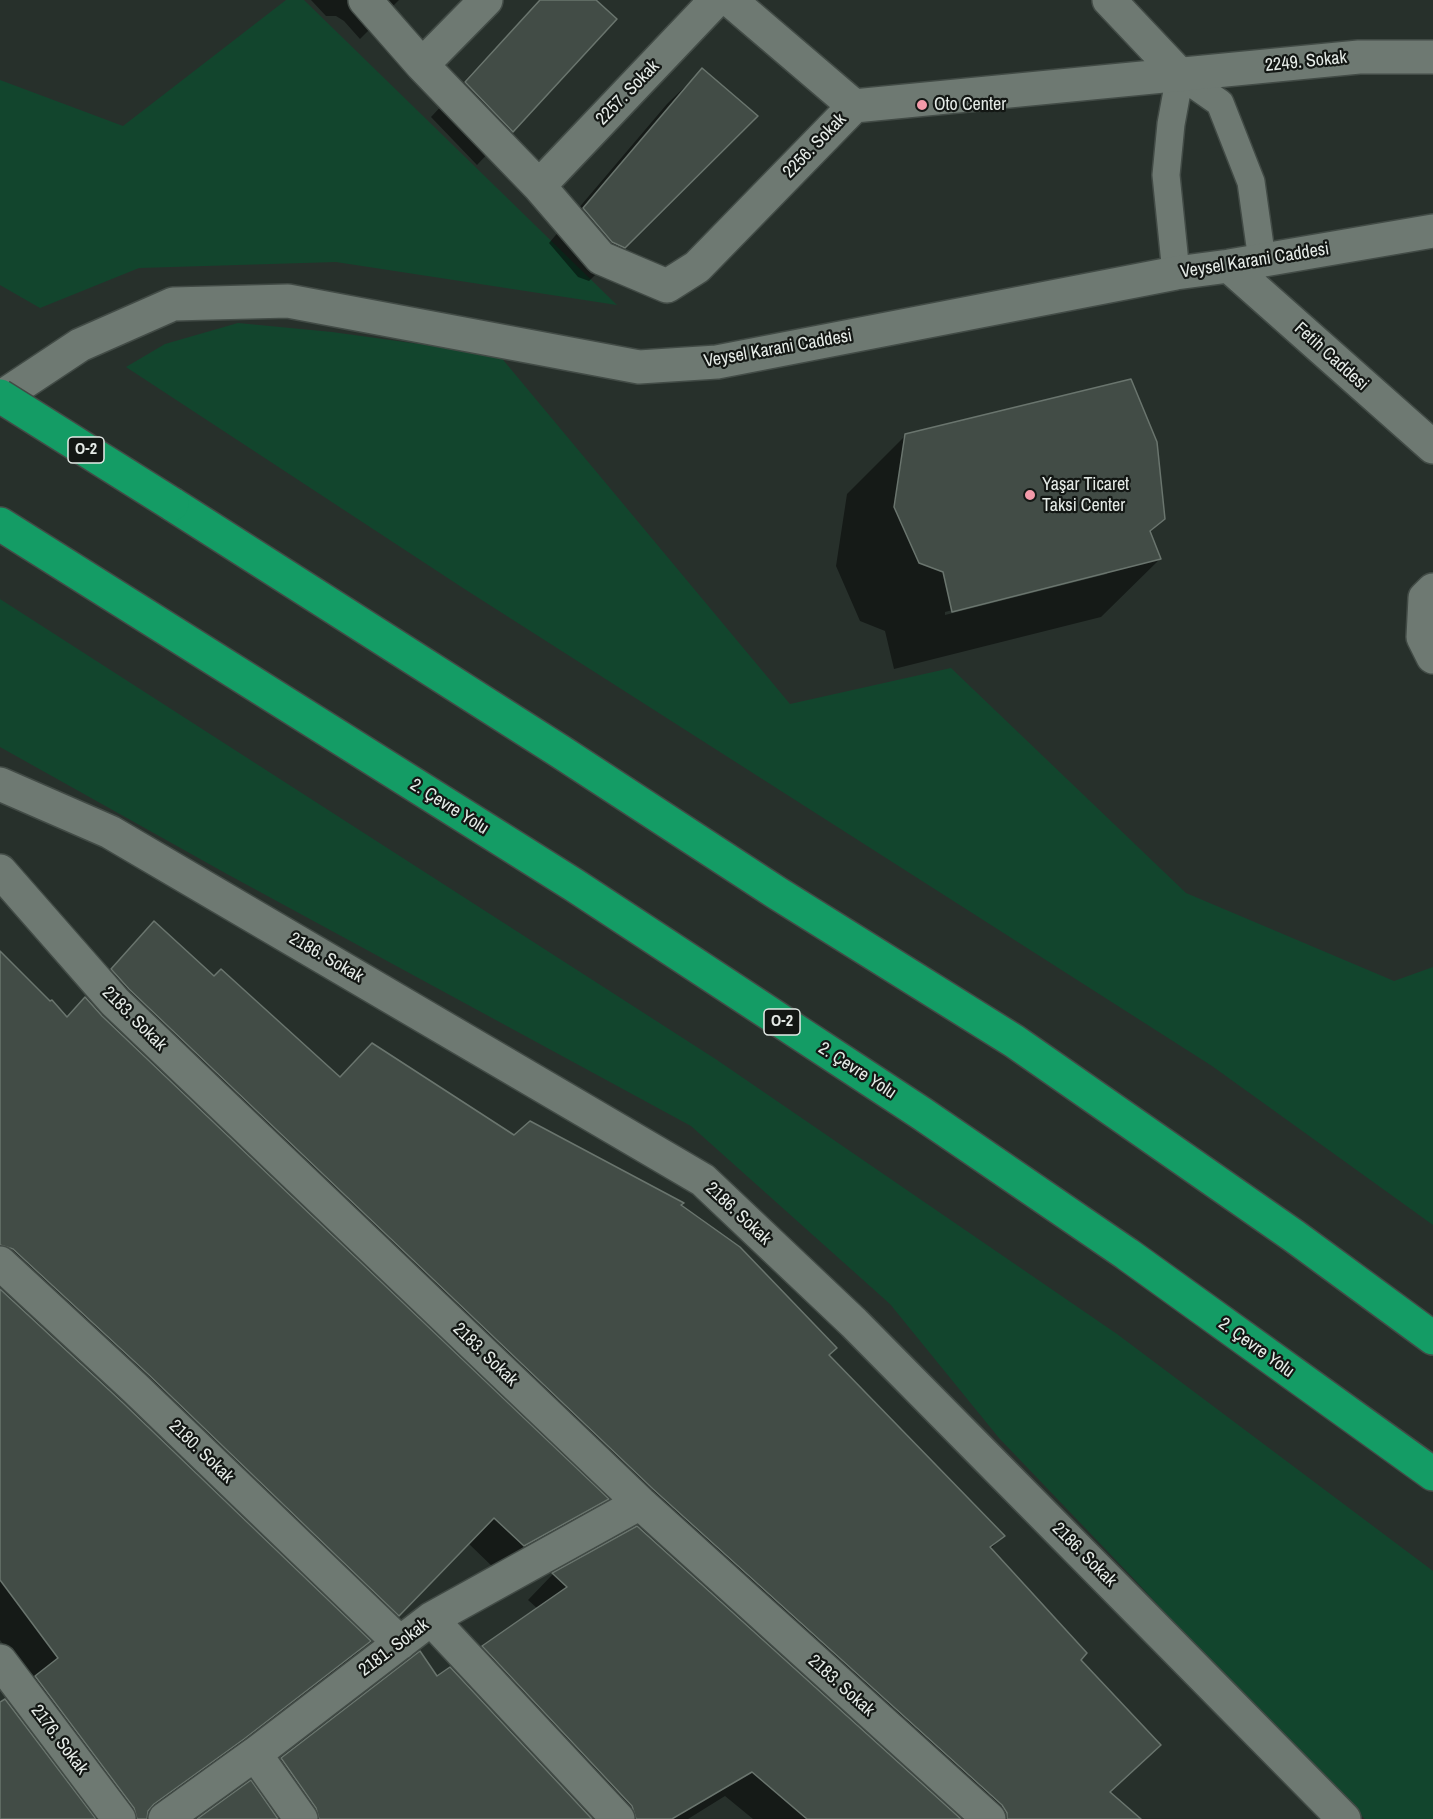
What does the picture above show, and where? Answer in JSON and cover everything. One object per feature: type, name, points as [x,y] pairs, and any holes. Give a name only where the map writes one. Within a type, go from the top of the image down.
[{"type":"highway","name":"O-2","points":[[0,397],[513,721],[777,893],[1014,1041],[1294,1236],[1433,1338]]},
{"type":"highway","name":"2. Çevre Yolu","points":[[0,524],[574,885],[911,1107],[1128,1254],[1433,1474]]},
{"type":"street","points":[[365,0],[422,64],[539,186]]},
{"type":"street","points":[[422,64],[486,0]]},
{"type":"street","name":"2257. Sokak","points":[[539,186],[716,0]]},
{"type":"street","points":[[730,0],[854,106]]},
{"type":"street","points":[[1109,0],[1180,75]]},
{"type":"street","name":"2249. Sokak","points":[[1180,75],[1359,57],[1433,57]]},
{"type":"street","name":"2256. Sokak","points":[[539,186],[601,258],[667,286],[697,267],[854,106],[1180,75]]},
{"type":"street","name":"Veysel Karani Caddesi","points":[[0,397],[80,345],[172,304],[288,301],[639,367],[717,362],[1176,273],[1433,231]]},
{"type":"street","name":"Fetih Caddesi","points":[[1229,266],[1433,447]]},
{"type":"street","points":[[1433,590],[1425,598],[1423,637],[1433,657]]},
{"type":"street","name":"2186. Sokak","points":[[0,784],[110,831],[703,1180],[854,1323],[1344,1819]]},
{"type":"street","name":"2183. Sokak","points":[[0,871],[115,1002],[640,1503],[989,1819]]},
{"type":"street","name":"2180. Sokak","points":[[0,1263],[135,1388],[400,1643]]},
{"type":"street","name":"2181. Sokak","points":[[165,1819],[255,1754],[431,1619],[640,1503]]},
{"type":"street","points":[[431,1619],[618,1819]]},
{"type":"street","name":"2176. Sokak","points":[[0,1661],[119,1819]]},
{"type":"street","points":[[255,1754],[301,1819]]},
{"type":"lane","points":[[1176,273],[1166,175],[1171,124],[1180,75],[1220,103],[1251,183],[1262,260]]},
{"type":"green space","points":[[286,0],[304,0],[617,305],[336,262],[139,268],[40,308],[0,285],[0,80],[123,126]]},
{"type":"green space","points":[[238,323],[332,332],[499,355],[790,704],[951,668],[1186,893],[1394,981],[1433,967],[1433,1225],[1212,1066],[463,588],[126,367],[165,344]]},
{"type":"green space","points":[[0,599],[717,1060],[1117,1334],[1433,1571],[1433,1819],[1365,1819],[1287,1745],[1134,1579],[999,1438],[890,1304],[691,1126],[227,874],[0,747]]},
{"type":"building","points":[[540,0],[596,0],[617,19],[513,132],[465,82]]},
{"type":"building","points":[[702,68],[758,116],[625,248],[612,242],[583,208]]},
{"type":"building","name":"Yaşar Ticaret Taksi Center","points":[[1131,379],[1157,442],[1165,519],[1150,531],[1161,559],[952,612],[943,572],[919,563],[894,507],[905,434]]},
{"type":"building","points":[[154,921],[214,976],[221,969],[340,1077],[372,1043],[514,1135],[530,1121],[684,1203],[681,1205],[740,1247],[837,1348],[829,1355],[1005,1536],[990,1547],[1087,1653],[1081,1660],[1161,1745],[1110,1792],[1141,1819],[1007,1819],[1007,1813],[1002,1805],[653,1489],[129,989],[111,969]]},
{"type":"building","points":[[0,951],[67,1017],[85,997],[102,1016],[609,1499],[524,1546],[494,1518],[399,1616],[148,1374],[13,1249],[0,1245]]},
{"type":"building","points":[[0,1289],[122,1402],[371,1641],[244,1739],[154,1804],[148,1811],[147,1819],[137,1819],[134,1808],[35,1676],[58,1658],[0,1580]]},
{"type":"building","points":[[637,1526],[961,1819],[807,1819],[752,1772],[672,1819],[636,1819],[632,1806],[482,1646],[567,1587],[552,1573]]},
{"type":"building","points":[[420,1651],[437,1676],[450,1667],[592,1819],[319,1819],[316,1808],[281,1758]]},
{"type":"building","points":[[5,1699],[96,1819],[0,1819],[0,1702]]},
{"type":"building","points":[[251,1780],[278,1819],[197,1819]]},
{"type":"place","name":"Oto Center","points":[[922,105]]},
{"type":"place","name":"Yaşar Ticaret Taksi Center","points":[[1030,495]]}]
